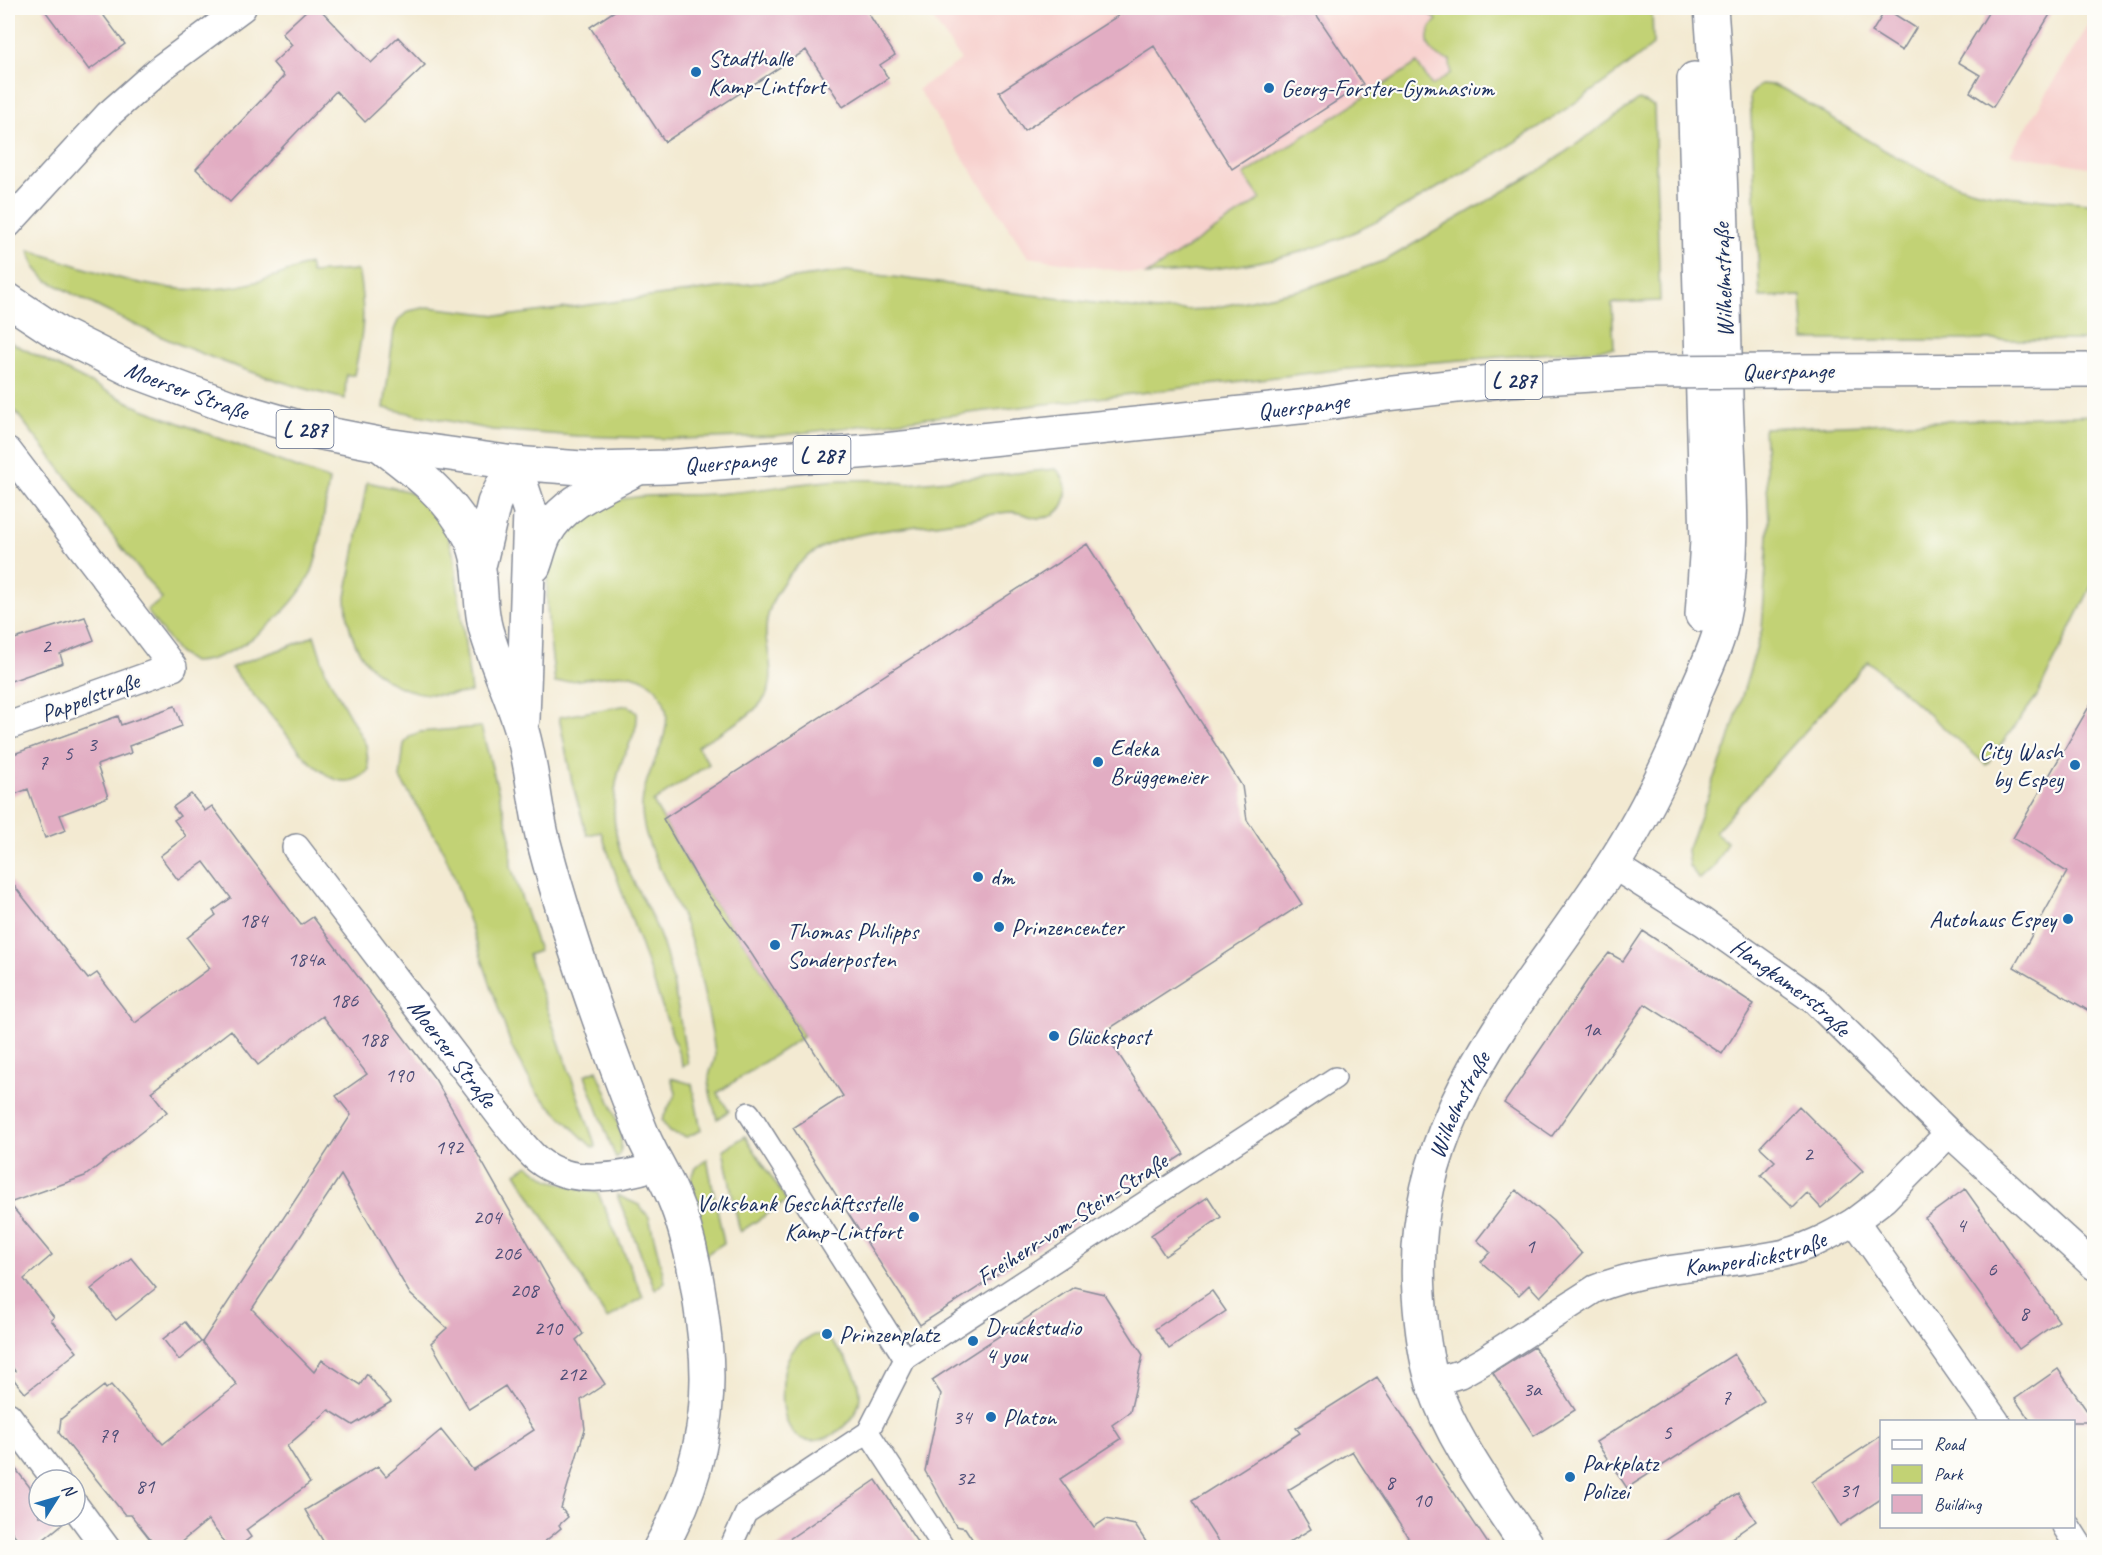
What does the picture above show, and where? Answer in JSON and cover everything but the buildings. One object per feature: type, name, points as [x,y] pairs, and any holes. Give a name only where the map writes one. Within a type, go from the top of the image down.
[{"type":"main road","name":"Wilhelmstraße","points":[[1692,8],[1707,541],[1696,691]]},
{"type":"main road","name":"Wilhelmstraße","points":[[1528,1548],[1473,1463],[1452,1426],[1433,1382],[1424,1340],[1417,1257],[1425,1191],[1450,1114],[1486,1050],[1531,980],[1613,865],[1675,749],[1721,627],[1729,565],[1722,243],[1712,8]]},
{"type":"main road","name":"Moerser Straße","points":[[8,300],[58,333],[134,371],[233,408],[312,431],[379,444],[514,463]]},
{"type":"main road","name":"Querspange","points":[[514,463],[636,469],[884,450],[1309,406],[1509,380],[1642,372],[2094,370]]},
{"type":"main road","name":"Moerser Straße","points":[[379,444],[425,480],[454,510],[471,537],[480,562],[485,627],[522,732],[543,841],[570,928],[639,1127],[656,1166],[674,1197],[688,1246],[699,1297],[707,1371],[702,1437],[691,1483],[676,1521],[652,1540]]},
{"type":"main road","name":"Moerser Straße","points":[[480,562],[494,503],[514,463]]},
{"type":"main road","name":"Moerser Straße","points":[[514,463],[530,511],[522,732]]},
{"type":"main road","name":"Moerser Straße","points":[[529,579],[546,534],[560,516],[586,496],[636,469]]},
{"type":"street","points":[[8,224],[109,114],[161,68],[242,8]]},
{"type":"street","name":"Pappelstraße","points":[[8,451],[173,667],[8,726]]},
{"type":"street","name":"Moerser Straße","points":[[296,848],[519,1140],[540,1162],[561,1172],[583,1177],[616,1176],[656,1166]]},
{"type":"street","name":"Hangkamerstraße","points":[[1613,865],[1703,922],[1815,1001],[1949,1133],[2094,1266]]},
{"type":"street","name":"Freiherr-vom-Stein-Straße","points":[[868,1432],[905,1359],[1335,1078]]},
{"type":"street","points":[[749,1113],[905,1359]]},
{"type":"street","points":[[1855,1221],[1884,1199],[1949,1133]]},
{"type":"street","name":"Kamperdickstraße","points":[[1433,1382],[1471,1368],[1595,1289],[1614,1281],[1644,1272],[1776,1255],[1806,1246],[1855,1221],[1995,1420]]},
{"type":"street","points":[[8,1416],[47,1468]]},
{"type":"street","points":[[730,1548],[747,1513],[868,1432],[944,1548]]},
{"type":"street","points":[[87,1522],[106,1548]]},
{"type":"street","points":[[2067,1528],[2080,1548]]},
{"type":"shaded area","points":[[930,8],[1553,8],[1432,86],[1417,63],[1245,175],[1261,199],[1146,275],[1028,257],[918,89],[961,60],[930,15]]},
{"type":"shaded area","points":[[2094,16],[2094,168],[2010,154],[2021,136]]},
{"type":"green space","points":[[1424,8],[1652,8],[1653,45],[1604,83],[1526,135],[1379,221],[1326,244],[1287,256],[1207,270],[1146,275],[1261,199],[1244,175],[1417,63],[1432,86],[1451,73],[1450,60],[1436,55],[1429,45],[1429,32],[1437,20]]},
{"type":"green space","points":[[1761,84],[1773,85],[1789,92],[1899,158],[1967,188],[1998,195],[2094,204],[2094,340],[1804,340],[1801,296],[1760,297],[1750,95]]},
{"type":"green space","points":[[1639,100],[1654,106],[1660,301],[1612,303],[1614,348],[1335,370],[774,436],[679,439],[578,436],[493,430],[384,408],[394,330],[399,319],[409,311],[428,307],[506,316],[847,271],[1155,311],[1208,309],[1304,289],[1386,260],[1537,172]]},
{"type":"green space","points":[[29,250],[126,280],[175,289],[200,290],[236,287],[309,264],[311,273],[356,270],[359,274],[361,289],[362,325],[354,375],[346,375],[345,399],[228,364],[153,333],[45,279],[35,267]]},
{"type":"green space","points":[[8,341],[140,408],[329,480],[320,539],[312,571],[304,586],[278,617],[244,644],[226,654],[209,660],[192,662],[178,653],[147,611],[162,599],[8,402]]},
{"type":"green space","points":[[2094,415],[2094,581],[2037,696],[1986,765],[1868,661],[1715,832],[1727,842],[1714,867],[1700,880],[1689,866],[1687,850],[1727,746],[1762,629],[1769,520],[1764,428]]},
{"type":"green space","points":[[1056,469],[1064,480],[1065,499],[1059,511],[1048,517],[1038,518],[1007,512],[858,535],[829,544],[805,559],[784,582],[770,608],[766,637],[771,676],[764,699],[742,719],[697,746],[709,764],[653,802],[703,888],[749,950],[804,1036],[717,1093],[729,1111],[717,1119],[709,1084],[715,1053],[695,954],[683,920],[657,864],[643,821],[643,796],[646,783],[665,734],[667,721],[664,701],[651,684],[632,675],[624,674],[555,683],[547,591],[552,555],[559,540],[569,527],[590,510],[605,503],[627,498],[727,493],[840,480],[907,484]]},
{"type":"green space","points":[[367,482],[407,491],[423,500],[444,524],[454,556],[471,692],[446,695],[422,693],[401,687],[383,677],[368,663],[356,645],[349,623],[346,597]]},
{"type":"green space","points":[[314,635],[326,673],[366,745],[369,770],[352,781],[337,780],[322,772],[307,759],[231,668],[294,645]]},
{"type":"green space","points":[[628,705],[637,713],[637,720],[617,781],[614,798],[616,833],[623,859],[654,921],[664,950],[673,982],[688,1064],[683,1066],[601,832],[587,835],[572,782],[559,717]]},
{"type":"green space","points":[[481,727],[510,834],[511,866],[539,951],[528,955],[596,1147],[593,1148],[537,1093],[512,1048],[452,871],[440,844],[400,778],[404,744],[410,736],[420,732]]},
{"type":"green space","points":[[597,1070],[616,1116],[619,1130],[620,1152],[616,1159],[585,1075]]},
{"type":"green space","points":[[671,1078],[692,1084],[701,1130],[687,1137],[669,1132],[662,1120],[676,1093]]},
{"type":"green space","points":[[745,1136],[787,1201],[740,1232],[723,1150]]},
{"type":"green space","points":[[707,1159],[724,1243],[702,1257],[686,1190],[696,1168]]},
{"type":"green space","points":[[528,1165],[549,1180],[598,1193],[643,1297],[607,1319],[516,1173]]},
{"type":"green space","points":[[617,1195],[639,1205],[649,1217],[665,1282],[655,1289]]},
{"type":"green space","points":[[814,1335],[825,1335],[842,1354],[856,1377],[860,1393],[857,1408],[848,1422],[835,1433],[820,1440],[805,1440],[792,1431],[784,1412],[783,1381],[785,1366],[791,1353],[801,1342]]},
{"type":"place","name":"Stadthalle Kamp-Lintfort","points":[[696,72]]},
{"type":"place","name":"Georg-Forster-Gymnasium","points":[[1269,88]]},
{"type":"place","name":"Edeka Brüggemeier","points":[[1098,762]]},
{"type":"place","name":"City Wash by Espey","points":[[2075,765]]},
{"type":"place","name":"dm","points":[[978,877]]},
{"type":"place","name":"Autohaus Espey","points":[[2068,919]]},
{"type":"place","name":"Prinzencenter","points":[[999,927]]},
{"type":"place","name":"Thomas Philipps Sonderposten","points":[[775,945]]},
{"type":"place","name":"Glückspost","points":[[1054,1036]]},
{"type":"place","name":"Volksbank Geschäftsstelle Kamp-Lintfort","points":[[914,1217]]},
{"type":"place","name":"Prinzenplatz","points":[[827,1334]]},
{"type":"place","name":"Druckstudio 4 you","points":[[973,1341]]},
{"type":"place","name":"Platon","points":[[991,1417]]},
{"type":"place","name":"Parkplatz Polizei","points":[[1570,1477]]}]
